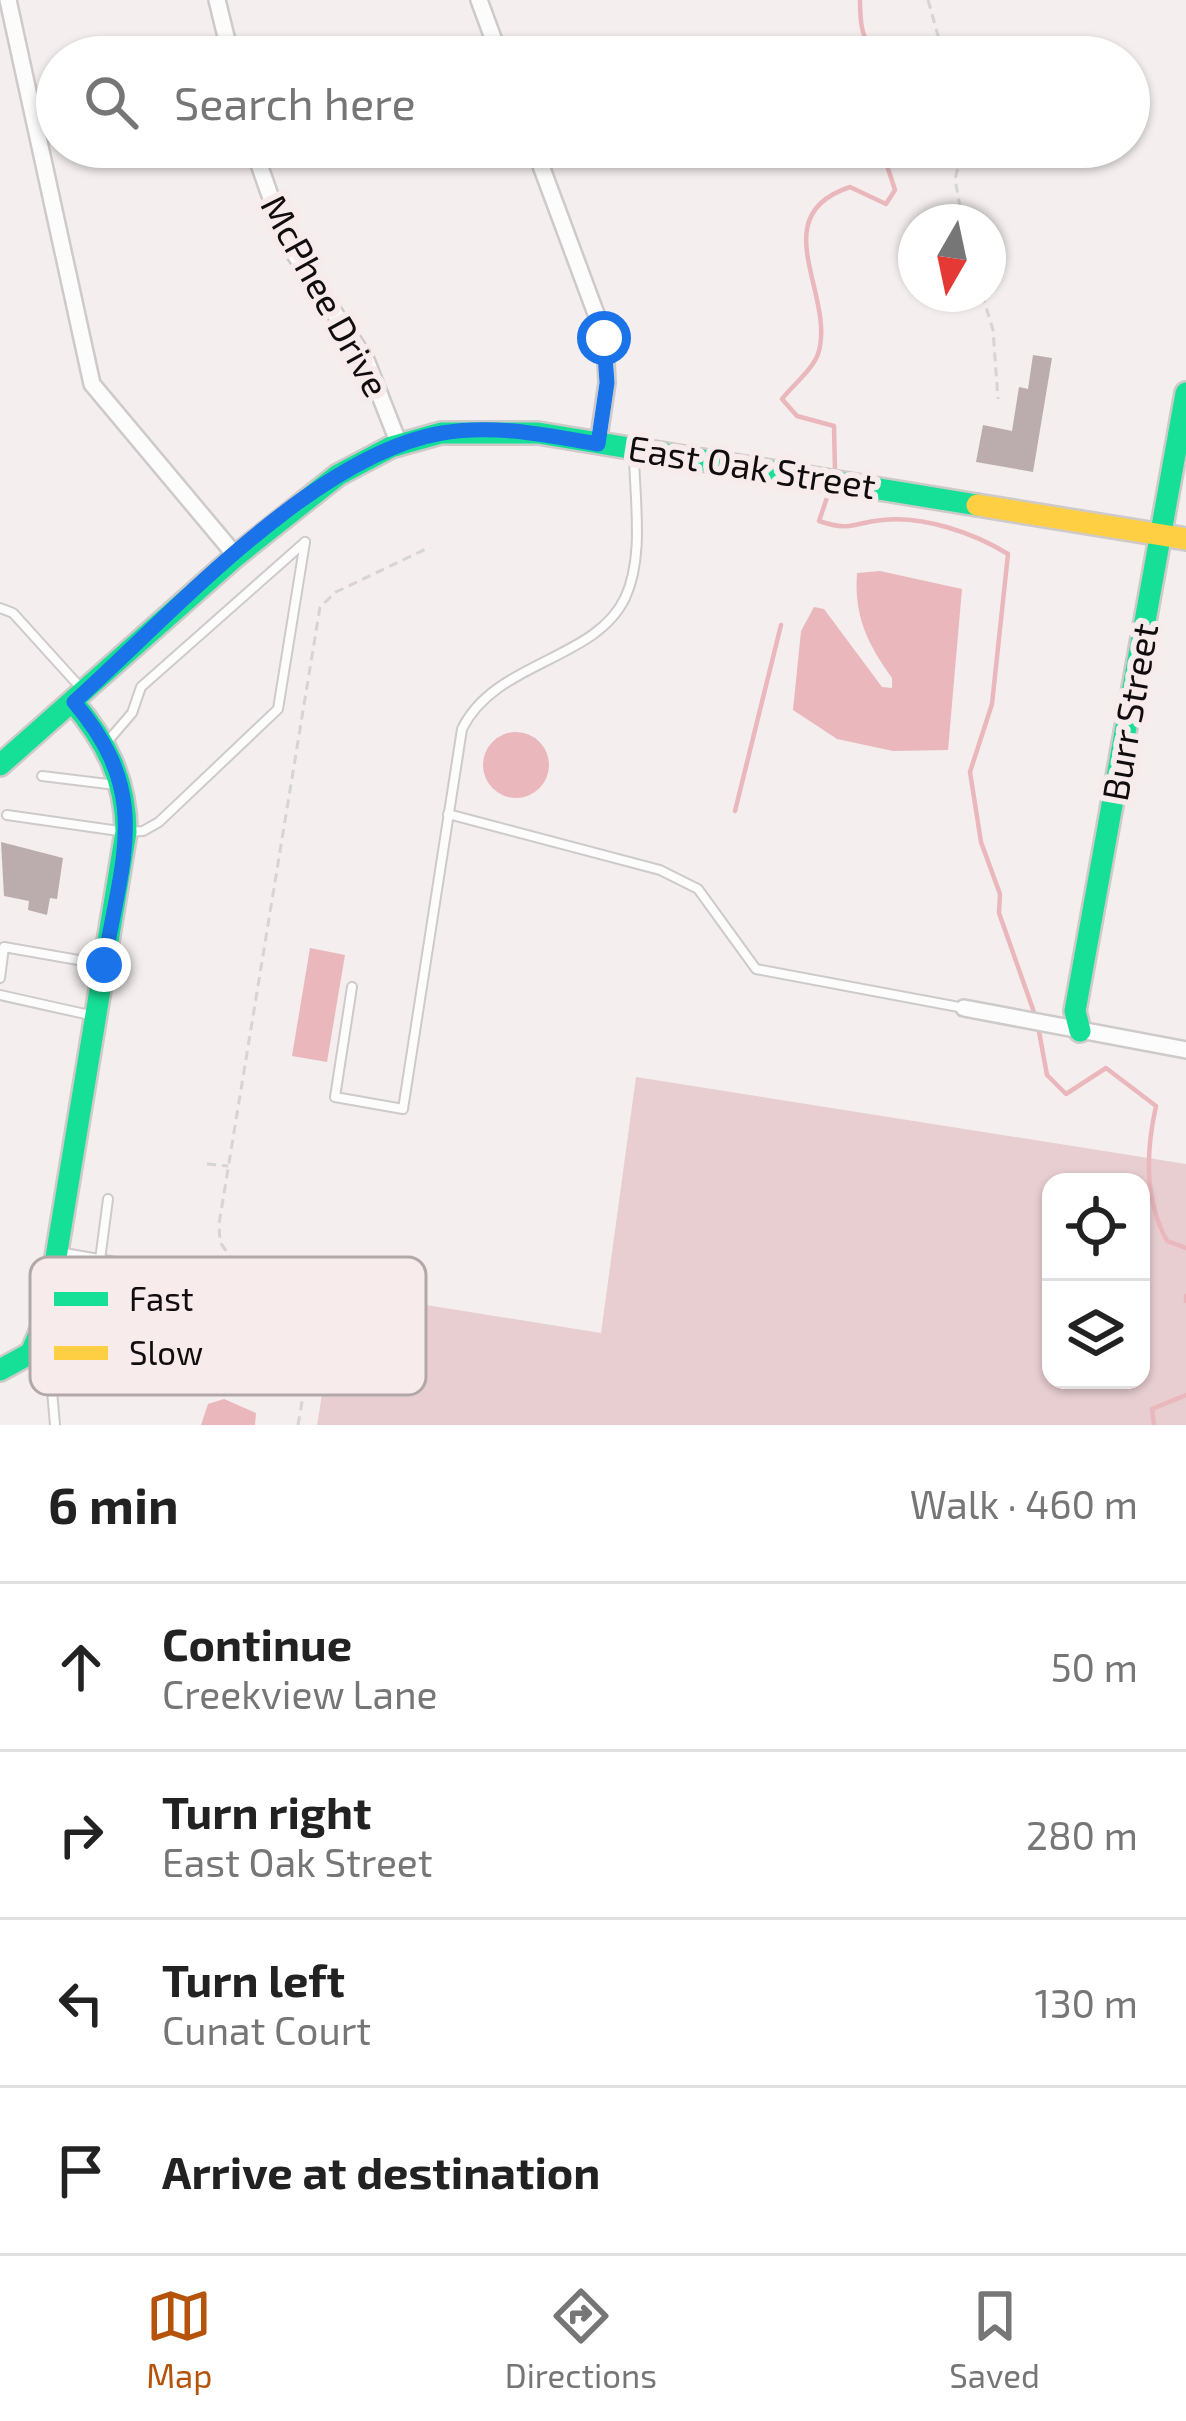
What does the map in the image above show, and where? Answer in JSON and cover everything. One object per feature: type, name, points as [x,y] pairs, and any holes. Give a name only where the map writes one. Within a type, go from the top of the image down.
[{"type":"street","points":[[8,0],[36,128]]},
{"type":"street","points":[[217,0],[226,36]]},
{"type":"street","points":[[479,0],[492,36]]},
{"type":"street","points":[[45,168],[92,384],[236,556]]},
{"type":"street","name":"McPhee Drive","points":[[261,168],[286,241],[366,360],[399,444]]},
{"type":"street","points":[[542,168],[604,338],[607,383],[598,444]]},
{"type":"street","name":"Burr Street","points":[[1080,1030],[1076,1011],[1186,393]]},
{"type":"street","name":"East Oak Street","points":[[3,756],[79,697],[322,485],[399,444],[442,433],[502,429],[794,472],[1186,539]]},
{"type":"street","points":[[56,1257],[126,832],[124,785],[79,697]]},
{"type":"street","points":[[964,1008],[1186,1050]]},
{"type":"street","points":[[0,1370],[19,1366],[30,1355]]},
{"type":"lane","points":[[352,987],[335,1097],[404,1108],[462,729],[473,706],[509,678],[608,622],[625,598],[635,549],[634,449]]},
{"type":"lane","points":[[8,815],[126,832],[143,831],[159,822],[278,709],[305,542],[141,687],[132,713],[106,744]]},
{"type":"lane","points":[[0,608],[14,613],[79,697]]},
{"type":"lane","points":[[42,776],[124,785]]},
{"type":"lane","points":[[448,814],[660,870],[698,890],[756,969],[964,1008]]},
{"type":"lane","points":[[0,978],[4,947],[104,965]]},
{"type":"lane","points":[[0,995],[95,1016]]},
{"type":"lane","points":[[100,1257],[109,1199]]},
{"type":"lane","points":[[57,1252],[84,1257]]},
{"type":"lane","points":[[53,1395],[55,1425]]},
{"type":"path","points":[[928,0],[938,36]]},
{"type":"path","points":[[958,168],[960,204]]},
{"type":"path","points":[[988,312],[998,399]]},
{"type":"path","points":[[232,1257],[224,1252],[219,1224],[320,607],[336,592],[430,547]]},
{"type":"path","points":[[208,1164],[228,1166]]},
{"type":"path","points":[[298,1425],[303,1395]]},
{"type":"shaded area","points":[[880,571],[962,589],[948,750],[893,751],[837,739],[793,710],[801,631],[814,607],[824,609],[882,687],[892,688],[892,678],[864,628],[858,603],[857,573]]},
{"type":"shaded area","points":[[516,732],[540,741],[549,765],[540,789],[516,798],[492,789],[483,765],[492,741]]},
{"type":"shaded area","points":[[310,948],[345,955],[327,1062],[292,1056]]},
{"type":"shaded area","points":[[636,1077],[1186,1164],[1186,1425],[317,1425],[322,1395],[426,1395],[426,1305],[601,1333]]},
{"type":"shaded area","points":[[224,1399],[256,1413],[255,1425],[201,1425],[208,1404]]},
{"type":"building","points":[[1033,355],[1052,358],[1033,472],[976,462],[983,425],[1012,431],[1019,387],[1028,389]]},
{"type":"building","points":[[1,842],[63,858],[57,899],[50,898],[47,915],[28,910],[29,901],[4,896]]},
{"type":"waterway","points":[[860,0],[865,36]]},
{"type":"waterway","points":[[835,472],[834,426],[797,416],[782,399],[818,354],[819,308],[806,237],[811,217],[824,200],[850,187],[886,204],[895,190],[888,168]]},
{"type":"waterway","points":[[830,489],[819,521],[845,526],[898,519],[930,523],[1008,554],[992,704],[970,772],[981,842],[1000,894],[999,913],[1035,1015]]},
{"type":"waterway","points":[[735,811],[781,625]]},
{"type":"waterway","points":[[1038,1026],[1047,1075],[1066,1094],[1106,1068],[1156,1106],[1149,1157],[1154,1208],[1167,1241],[1186,1248]]},
{"type":"waterway","points":[[1186,1296],[1186,1301]]},
{"type":"waterway","points":[[1154,1425],[1152,1409],[1186,1395]]},
{"type":"traffic: fast","points":[[1080,1031],[1075,1011],[1186,393]]},
{"type":"traffic: fast","points":[[0,765],[236,556],[338,475],[391,447],[441,433],[538,433],[977,505]]},
{"type":"traffic: fast","points":[[56,1257],[126,832],[112,762],[73,702]]},
{"type":"traffic: fast","points":[[0,1370],[30,1354]]},
{"type":"traffic: slow","points":[[977,505],[1186,539]]},
{"type":"route","points":[[104,965],[126,832],[126,798],[114,759],[74,702],[277,521],[322,485],[378,452],[442,433],[502,429],[598,444],[607,383],[604,338]]}]
